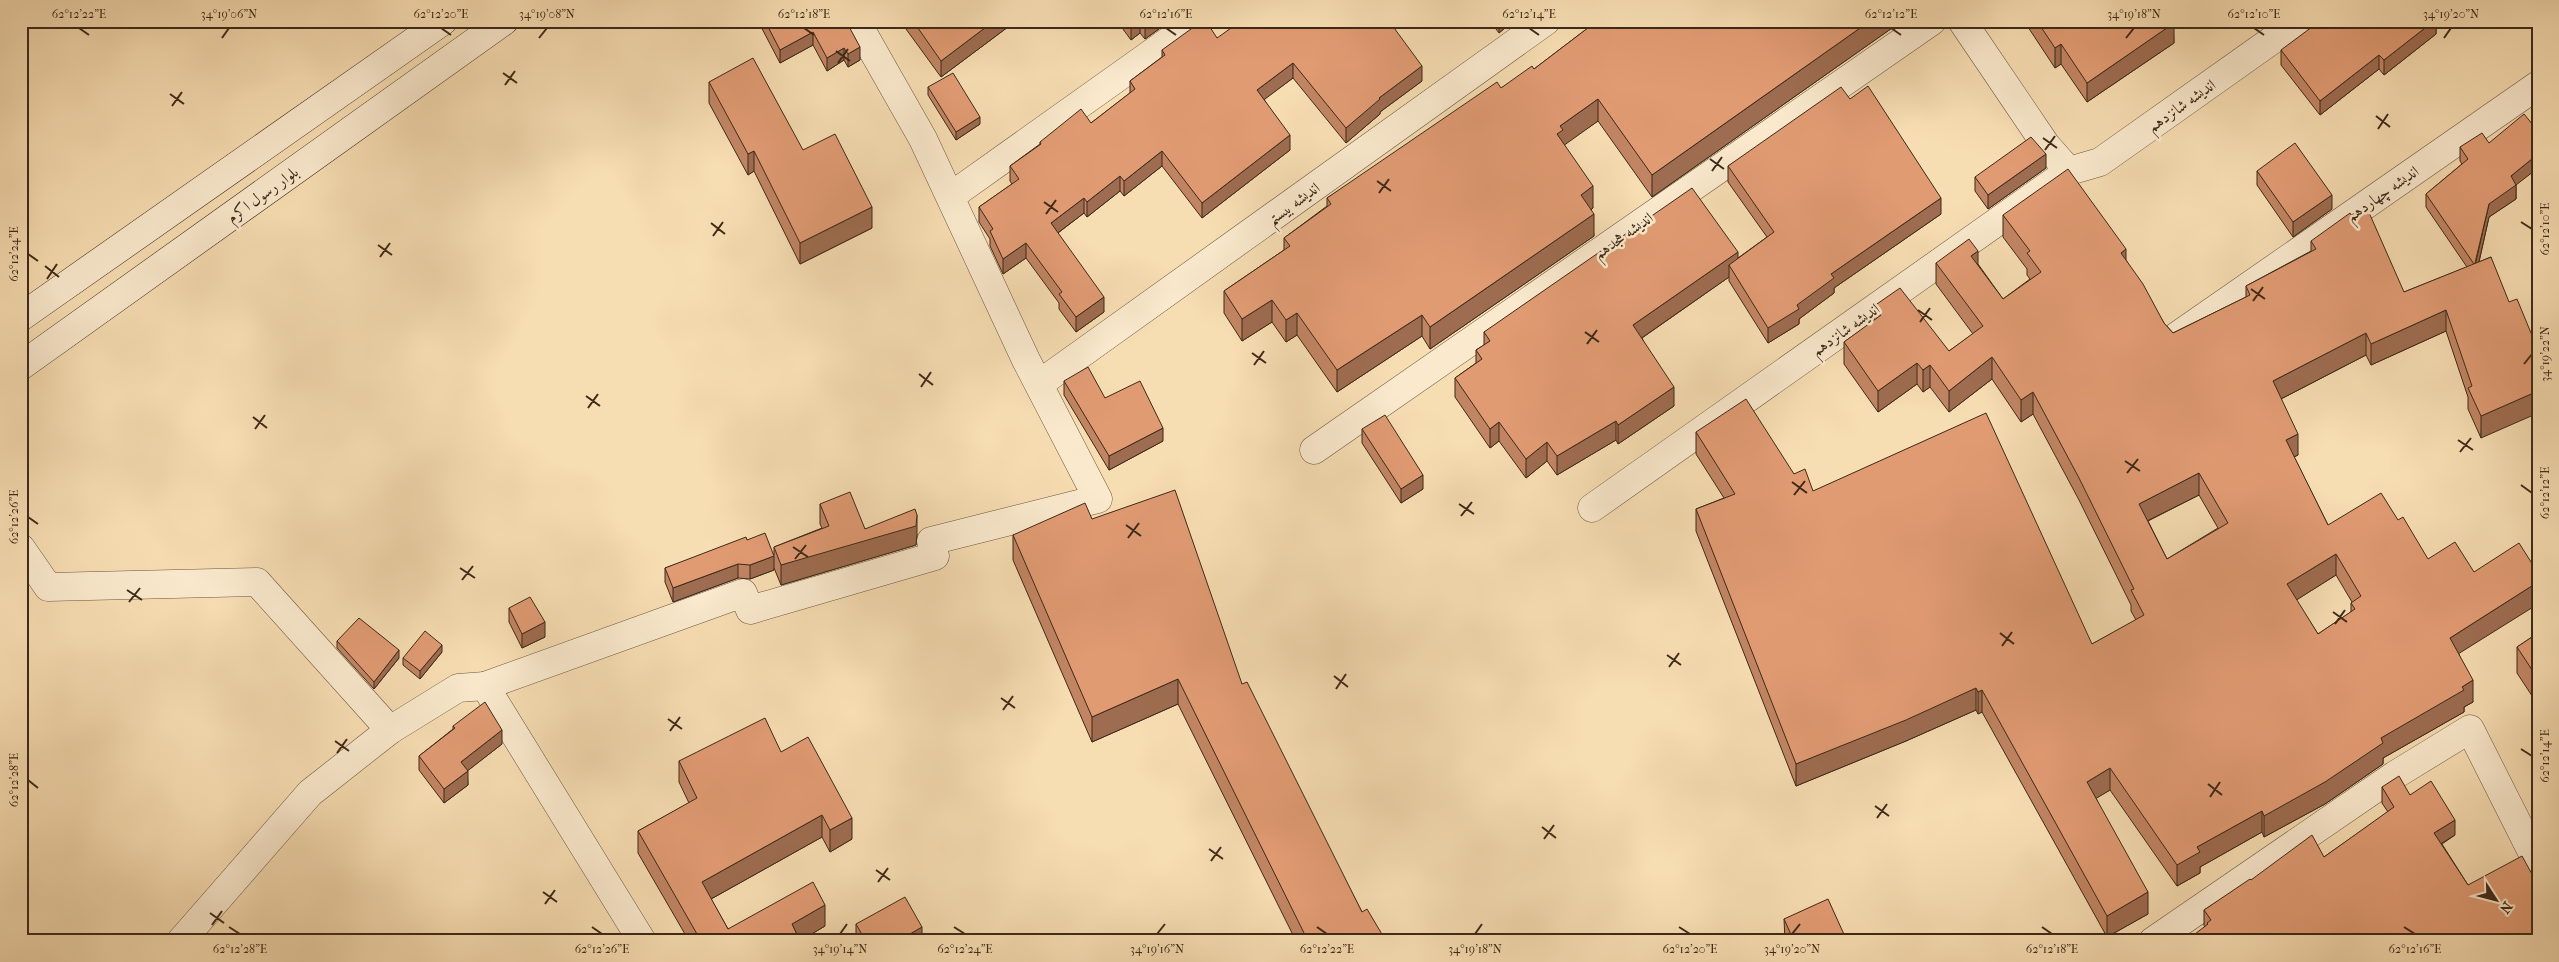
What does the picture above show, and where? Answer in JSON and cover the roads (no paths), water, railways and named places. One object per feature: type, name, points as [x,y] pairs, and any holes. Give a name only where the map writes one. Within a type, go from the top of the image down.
[{"type":"street","points":[[21,317],[443,21]]},
{"type":"street","name":"بلوار رسول اکرم","points":[[21,366],[504,21]]},
{"type":"street","points":[[181,941],[310,793],[390,730],[458,688],[485,686],[743,593],[750,610],[935,556],[931,540],[1098,499],[1039,384],[923,139],[856,21]]},
{"type":"street","points":[[951,196],[1197,21]]},
{"type":"street","name":"اندیشه بیستم","points":[[1039,384],[1546,21]]},
{"type":"street","name":"اندیشه هجدهم","points":[[1314,450],[1932,21]]},
{"type":"street","points":[[1962,21],[2046,145],[2069,171]]},
{"type":"street","name":"اندیشه شانزدهم","points":[[1592,508],[2069,171],[2100,162],[2299,21]]},
{"type":"street","name":"اندیشه چهاردهم","points":[[2177,336],[2538,85]]},
{"type":"street","points":[[21,548],[48,587],[257,582],[390,730]]},
{"type":"street","points":[[485,686],[642,941]]},
{"type":"street","points":[[2154,941],[2395,775],[2470,729],[2538,864]]}]
